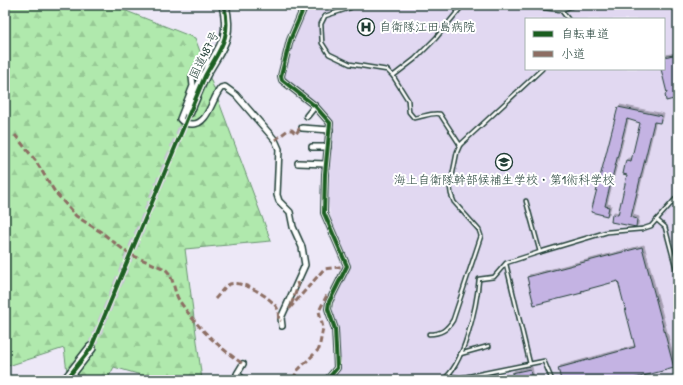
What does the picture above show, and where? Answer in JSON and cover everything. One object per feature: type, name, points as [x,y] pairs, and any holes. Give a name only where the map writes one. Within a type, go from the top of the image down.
[{"type":"highway","name":"国道487号","points":[[189,112],[212,63],[226,38],[227,18],[224,5]]},
{"type":"highway","points":[[66,380],[91,348]]},
{"type":"street","points":[[305,5],[290,40],[281,76],[286,83],[315,106],[330,123],[326,164],[324,213],[347,266],[329,302],[329,316],[335,329],[337,368],[327,380]]},
{"type":"street","points":[[212,63],[203,62],[196,68],[192,77],[192,86],[180,119],[188,124],[201,122],[206,116],[218,92],[221,88],[225,87],[236,95],[275,140],[279,149],[277,195],[279,201],[290,212],[293,227],[302,247],[305,265],[281,318],[282,326]]},
{"type":"street","points":[[308,116],[315,106]]},
{"type":"street","points":[[302,128],[330,130]]},
{"type":"street","points":[[312,147],[328,147]]},
{"type":"street","points":[[298,162],[326,164]]},
{"type":"street","points":[[243,364],[237,372],[244,380]]},
{"type":"lane","points":[[352,5],[350,8],[324,16],[321,24],[322,43],[329,54],[350,64],[387,70],[393,76],[408,100],[408,112],[414,118],[425,117],[435,113],[440,114],[460,144]]},
{"type":"lane","points":[[393,76],[415,59],[436,38],[463,5]]},
{"type":"lane","points":[[520,5],[561,10],[576,5]]},
{"type":"lane","points":[[561,10],[567,18]]},
{"type":"lane","points":[[429,334],[442,332],[449,328],[481,236],[479,230],[454,202],[451,194],[450,187],[460,144],[541,70]]},
{"type":"lane","points":[[442,380],[449,376],[460,354],[474,316],[479,279],[494,277],[506,263],[540,252],[607,232],[642,229],[651,226],[677,198]]},
{"type":"lane","points":[[526,201],[540,252]]},
{"type":"lane","points":[[657,220],[665,227],[678,276]]},
{"type":"lane","points":[[506,263],[530,364]]},
{"type":"lane","points":[[460,354],[489,346]]},
{"type":"lane","points":[[449,376],[460,378],[544,361],[552,380]]},
{"type":"shaded area","name":"海上自衛隊幹部候補生学校・第1術科学校","points":[[307,5],[678,5],[678,378],[670,380],[330,380],[340,368],[337,328],[333,312],[335,294],[351,266],[331,219],[328,200],[333,123],[310,99],[286,81],[283,74],[292,40]]},
{"type":"green space","points":[[5,5],[111,5],[195,38],[271,241],[185,249],[202,380],[158,380],[114,367],[107,380],[68,380],[64,348],[5,367]]},
{"type":"building","points":[[678,54],[678,98],[666,101],[665,94],[667,93],[661,70],[665,70],[665,57]]},
{"type":"building","points":[[618,107],[662,116],[660,123],[654,122],[631,217],[637,219],[636,227],[611,222],[612,214],[618,215],[627,175],[623,174],[626,160],[631,161],[640,123],[627,119],[605,206],[609,207],[607,216],[591,212]]},
{"type":"building","points":[[642,247],[674,368],[628,380],[561,380],[558,368],[635,347],[618,281],[581,291],[582,293],[534,305],[527,277]]},
{"type":"building","points":[[530,369],[532,380],[513,380],[512,373]]},
{"type":"building","points":[[494,374],[495,380],[469,380],[469,379]]},
{"type":"tunnel","points":[[91,348],[189,112]]},
{"type":"marked path","points":[[275,140],[288,130],[292,130],[296,134],[299,129],[302,128]]},
{"type":"marked path","points":[[15,135],[35,160],[55,192],[76,216],[101,232],[129,254],[165,269],[172,279],[179,300],[200,327],[224,350],[243,364]]},
{"type":"marked path","points":[[297,282],[298,286],[290,308],[324,269],[347,266]]},
{"type":"marked path","points":[[215,299],[228,285],[240,284],[247,286],[262,294],[274,304],[278,309],[279,320],[281,321]]},
{"type":"marked path","points":[[293,379],[298,370],[319,349],[323,328],[319,311],[327,295]]},
{"type":"cycle path","points":[[66,380],[91,348],[205,76],[223,43],[227,26],[224,5]]},
{"type":"cycle path","points":[[305,5],[290,40],[281,76],[282,80],[315,106],[330,123],[325,174],[324,213],[347,266],[329,302],[328,309],[335,329],[337,368],[327,380]]},
{"type":"place","name":"自衛隊江田島病院","points":[[366,27]]},
{"type":"place","name":"海上自衛隊幹部候補生学校・第1術科学校","points":[[504,162]]}]
